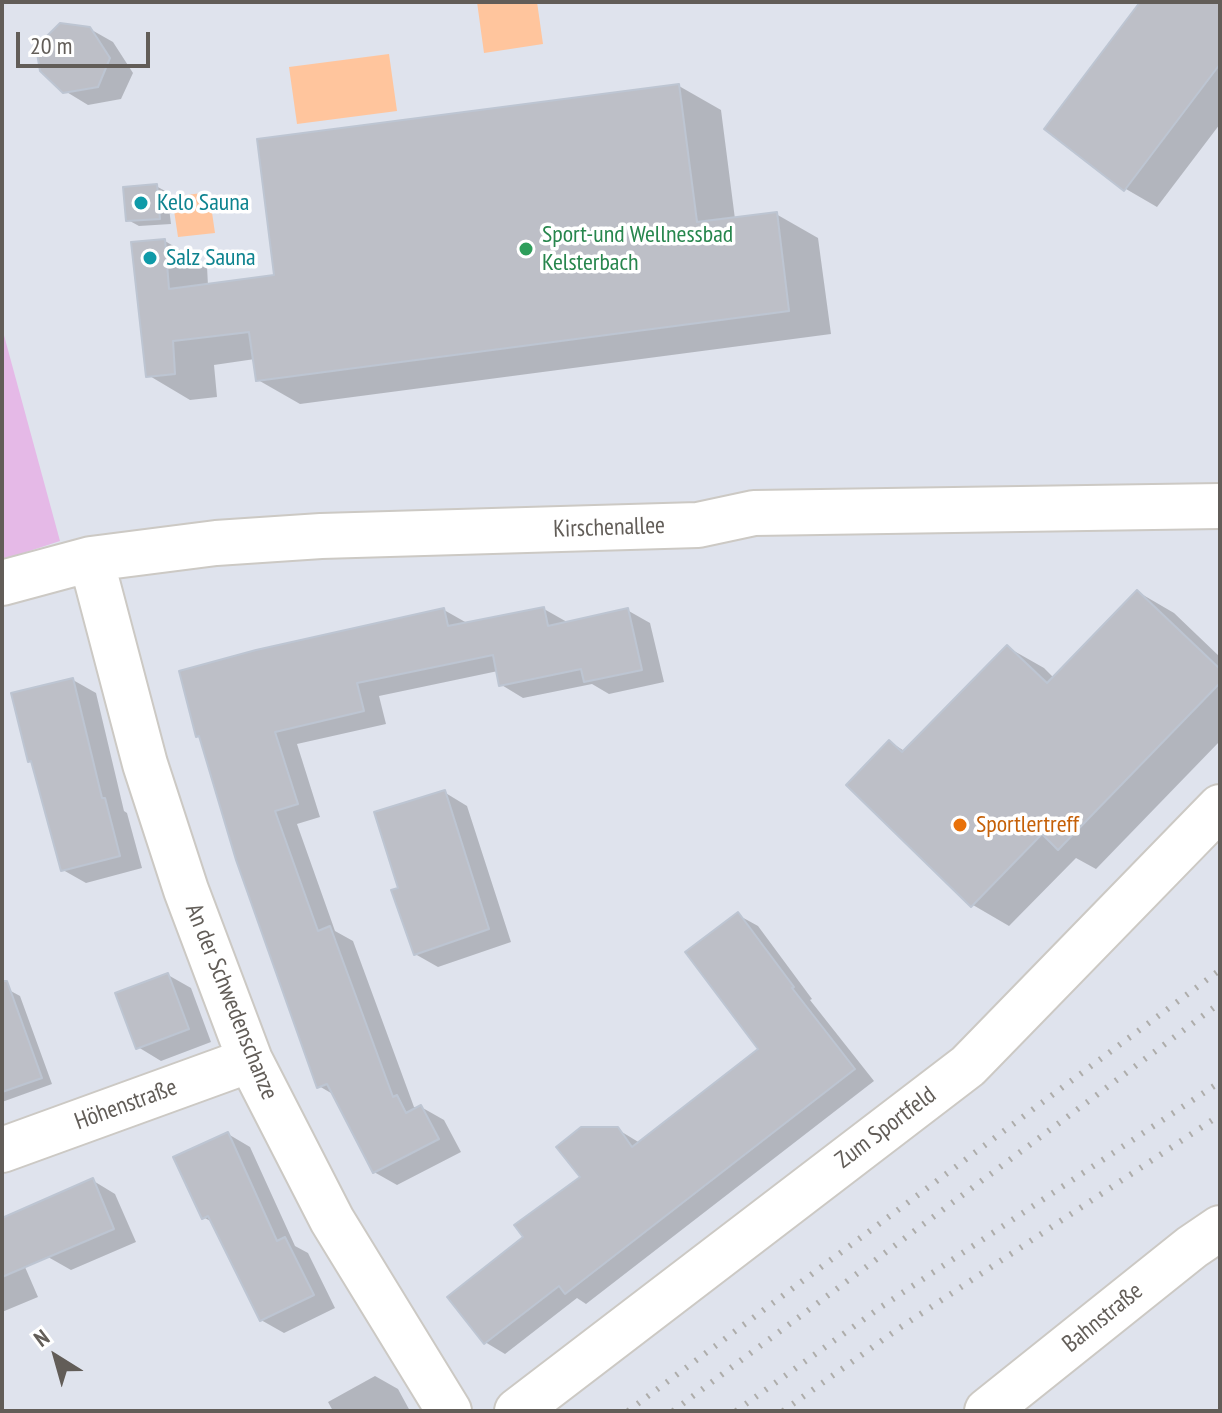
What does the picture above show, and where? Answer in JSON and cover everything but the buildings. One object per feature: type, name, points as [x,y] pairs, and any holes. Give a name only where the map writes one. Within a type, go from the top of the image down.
[{"type":"street","name":"Kirschenallee","points":[[2,583],[91,559],[216,543],[321,536],[698,525],[754,513],[1220,506]]},
{"type":"street","name":"An der Schwedenschanze","points":[[91,559],[145,764],[186,890],[250,1060],[332,1220],[449,1411]]},
{"type":"street","name":"Zum Sportfeld","points":[[517,1411],[968,1066],[1220,807]]},
{"type":"street","name":"Höhenstraße","points":[[2,1150],[250,1060]]},
{"type":"street","name":"Bahnstraße","points":[[987,1411],[1220,1228]]},
{"type":"shaded area","points":[[477,2],[537,2],[543,44],[484,53]]},
{"type":"shaded area","points":[[389,54],[397,111],[297,124],[289,67]]},
{"type":"shaded area","points":[[209,192],[215,233],[178,237],[172,197]]},
{"type":"shaded area","points":[[2,328],[60,541],[2,560]]},
{"type":"railway","points":[[628,1411],[1220,970]]},
{"type":"railway","points":[[673,1411],[1220,1003]]},
{"type":"railway","points":[[736,1411],[881,1307],[1220,1082]]},
{"type":"railway","points":[[783,1411],[898,1329],[1220,1115]]},
{"type":"place","name":"Kelo Sauna","points":[[141,203]]},
{"type":"place","name":"Sport-und Wellnessbad Kelsterbach","points":[[526,249]]},
{"type":"place","name":"Salz Sauna","points":[[150,258]]},
{"type":"place","name":"Sportlertreff","points":[[960,825]]}]
